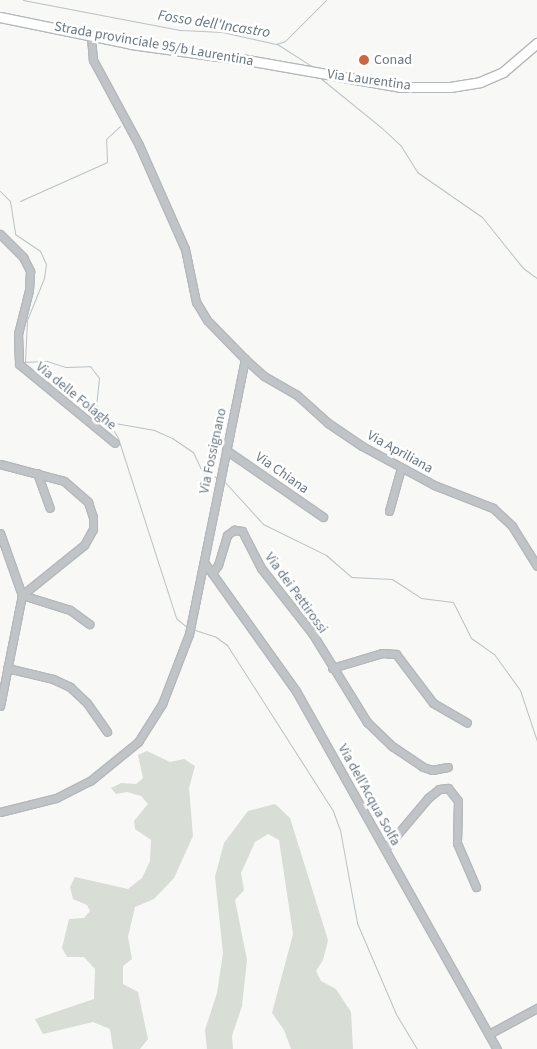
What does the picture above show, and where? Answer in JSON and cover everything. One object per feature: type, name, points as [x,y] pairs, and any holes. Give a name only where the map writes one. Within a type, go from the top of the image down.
[{"type":"main road","name":"Strada provinciale 95/b Laurentina","points":[[0,17],[91,35],[307,71]]},
{"type":"main road","name":"Via Laurentina","points":[[307,71],[400,87],[450,87],[496,75],[537,43]]},
{"type":"street","points":[[91,35],[93,60],[137,140],[185,248],[195,299],[207,320],[245,359]]},
{"type":"street","name":"Via delle Folaghe","points":[[0,234],[23,257],[30,271],[30,290],[18,334],[18,364],[115,442]]},
{"type":"street","name":"Via Fossignano","points":[[0,812],[75,790],[135,746],[168,690],[189,634],[245,359]]},
{"type":"street","name":"Via Apriliana","points":[[245,359],[264,376],[297,395],[343,434],[439,487],[493,508],[512,526],[537,566]]},
{"type":"street","name":"Via Chiana","points":[[226,450],[322,518]]},
{"type":"street","points":[[0,464],[64,481],[84,498],[92,510],[93,527],[82,547],[22,595]]},
{"type":"street","points":[[389,511],[402,468]]},
{"type":"street","points":[[37,473],[50,508]]},
{"type":"street","name":"Via dei Pettirossi","points":[[212,573],[219,562],[227,535],[234,530],[242,532],[261,568],[306,626],[361,715],[387,742],[427,769],[448,767]]},
{"type":"street","points":[[0,533],[22,595],[0,706]]},
{"type":"street","name":"Via dell'Acqua Solfa","points":[[204,562],[292,685],[498,1049]]},
{"type":"street","points":[[22,595],[70,610],[89,624]]},
{"type":"street","points":[[332,668],[382,653],[394,653],[433,702],[467,723]]},
{"type":"street","points":[[7,668],[68,685],[85,700],[107,732]]},
{"type":"street","points":[[385,849],[428,798],[439,789],[448,788],[458,801],[455,824],[457,846],[476,887]]},
{"type":"street","points":[[489,1034],[537,1008]]},
{"type":"shaded area","points":[[147,751],[170,762],[184,759],[195,766],[189,788],[193,836],[174,878],[154,899],[135,907],[128,937],[132,959],[123,966],[123,984],[138,992],[148,1039],[140,1049],[113,1049],[110,1029],[93,1022],[43,1034],[35,1019],[94,999],[95,969],[84,957],[67,957],[62,948],[69,919],[84,918],[90,911],[87,905],[73,899],[70,887],[75,877],[128,889],[142,878],[150,861],[151,840],[135,829],[134,821],[148,804],[141,796],[127,792],[116,794],[111,788],[121,783],[136,784],[143,778],[138,755]]},
{"type":"shaded area","points":[[275,804],[290,818],[328,940],[323,960],[316,971],[321,981],[336,989],[351,1012],[353,1049],[291,1049],[284,1030],[272,1013],[293,934],[279,840],[268,834],[255,842],[241,873],[244,890],[235,900],[247,960],[242,1006],[232,1036],[233,1049],[207,1049],[205,1030],[217,993],[223,953],[215,877],[224,843],[248,811]]},
{"type":"waterway","name":"Fosso dell'Incastro","points":[[23,0],[181,30],[222,32],[276,44],[285,41],[326,0]]},
{"type":"waterway","points":[[277,44],[313,67]]},
{"type":"waterway","points":[[319,77],[401,146],[417,172],[482,217],[523,268],[537,278]]},
{"type":"waterway","points":[[20,201],[107,162],[106,139],[120,126]]},
{"type":"waterway","points":[[0,191],[10,201],[15,234],[40,251],[46,264],[44,278],[27,320],[25,362],[47,361],[65,367],[90,366],[99,378],[96,405],[109,422],[154,430],[172,438],[193,452],[203,473],[219,478]]},
{"type":"waterway","points":[[109,423],[118,438],[176,618],[188,628]]},
{"type":"waterway","points":[[223,480],[263,524],[326,555],[351,577],[392,579],[421,598],[453,602],[471,638],[494,654],[520,690],[537,741]]},
{"type":"waterway","points":[[192,629],[216,637],[227,645],[333,811],[340,830],[357,923],[396,1014],[417,1049]]},
{"type":"place","name":"Conad","points":[[364,60]]}]
